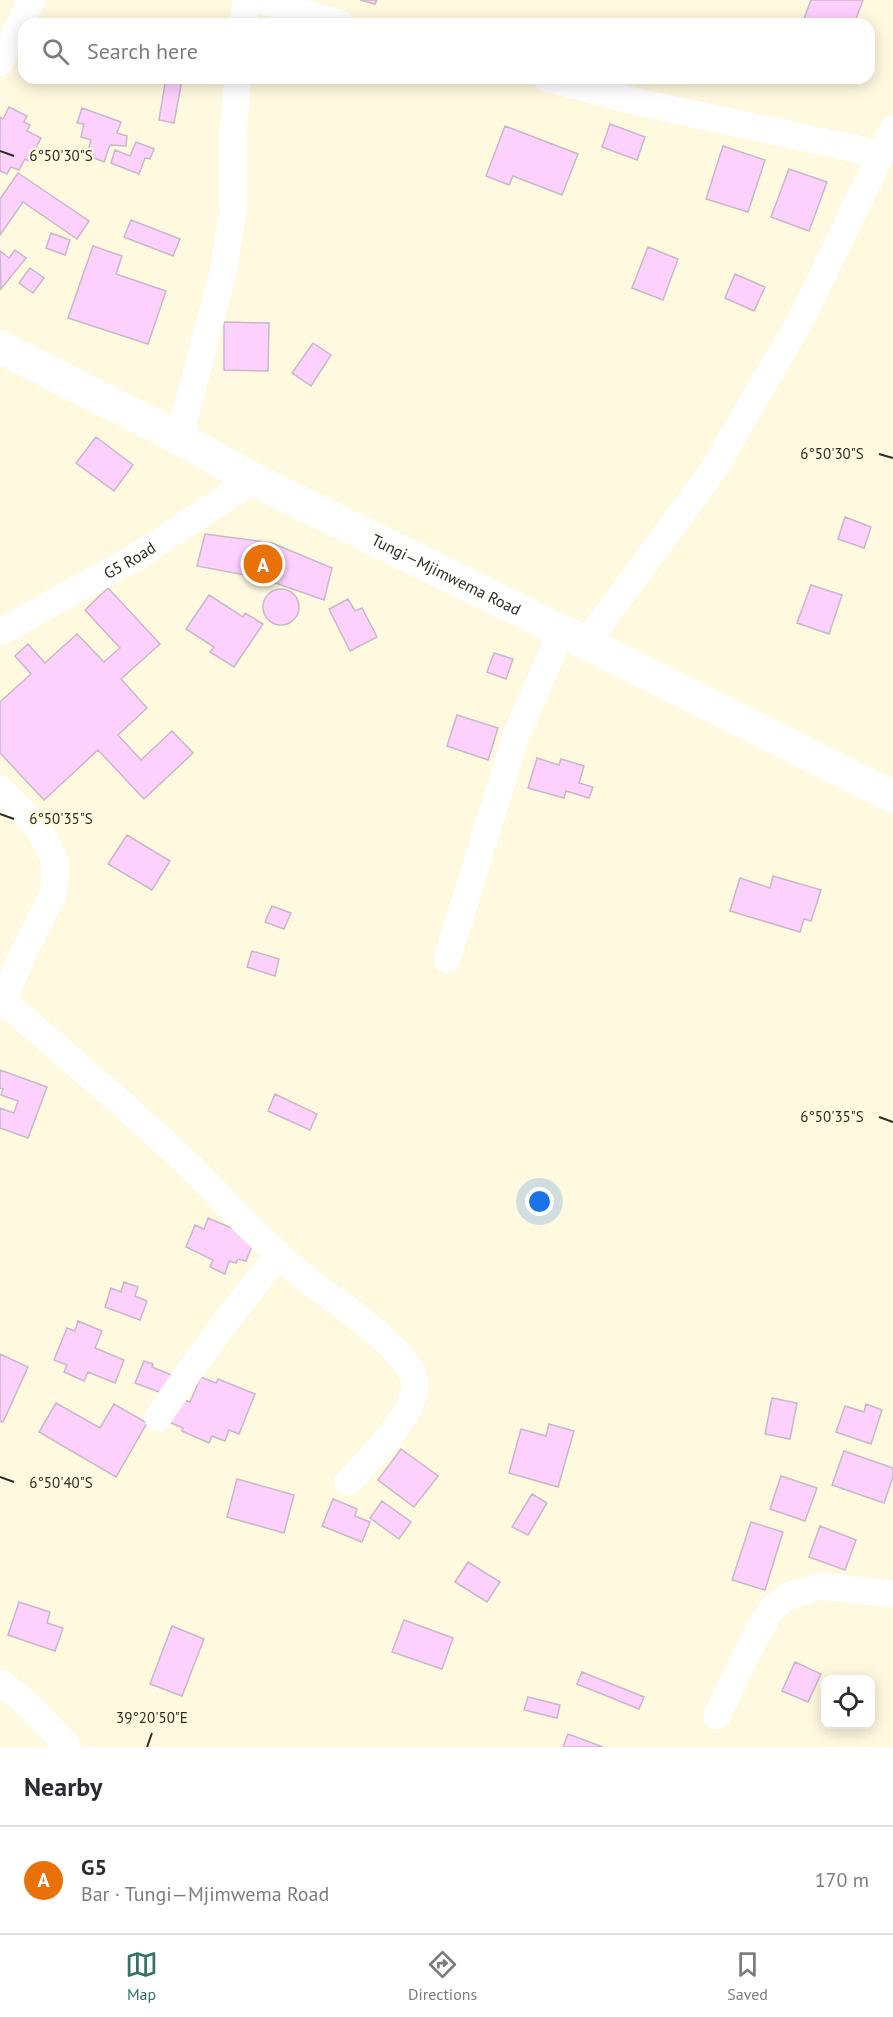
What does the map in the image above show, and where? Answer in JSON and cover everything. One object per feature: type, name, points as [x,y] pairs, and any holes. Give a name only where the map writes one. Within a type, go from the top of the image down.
[{"type":"street","points":[[23,18],[32,0]]},
{"type":"street","points":[[244,18],[246,0]]},
{"type":"street","points":[[261,0],[321,18]]},
{"type":"street","points":[[0,62],[18,27]]},
{"type":"street","points":[[179,438],[223,273],[233,211],[233,132],[237,84]]},
{"type":"street","points":[[569,84],[642,103],[880,154]]},
{"type":"street","points":[[447,959],[517,733],[574,637],[712,472],[804,316],[893,129]]},
{"type":"street","name":"Tungi—Mjimwema Road","points":[[0,347],[179,438],[255,480],[893,798]]},
{"type":"street","name":"G5 Road","points":[[0,632],[136,557],[255,480]]},
{"type":"street","points":[[0,789],[39,828],[56,863],[53,895],[1,1004],[135,1114],[310,1283],[356,1316],[397,1350],[413,1377],[415,1386],[413,1397],[403,1417],[369,1462],[348,1482]]},
{"type":"street","points":[[158,1418],[189,1370],[279,1254]]},
{"type":"street","points":[[717,1716],[754,1639],[771,1610],[788,1596],[822,1586],[893,1594]]},
{"type":"street","points":[[0,1683],[47,1723],[68,1747]]},
{"type":"building","points":[[360,0],[377,0],[375,4]]},
{"type":"building","points":[[811,0],[863,0],[856,18],[804,18]]},
{"type":"building","points":[[165,84],[181,84],[174,123],[159,120]]},
{"type":"building","points":[[9,107],[27,116],[24,122],[30,125],[27,131],[41,138],[29,161],[25,159],[19,170],[11,167],[7,174],[0,171],[0,117],[3,119]]},
{"type":"building","points":[[82,108],[121,122],[117,133],[127,136],[126,146],[110,145],[104,162],[87,155],[91,140],[81,137],[84,124],[77,123]]},
{"type":"building","points":[[610,124],[645,137],[637,160],[602,147]]},
{"type":"building","points":[[505,126],[578,154],[562,195],[513,176],[509,185],[486,176]]},
{"type":"building","points":[[136,142],[154,149],[150,159],[145,158],[139,174],[111,163],[115,150],[130,156]]},
{"type":"building","points":[[723,146],[765,160],[748,212],[706,199]]},
{"type":"building","points":[[789,169],[827,182],[809,231],[771,217]]},
{"type":"building","points":[[18,173],[89,221],[77,239],[23,202],[0,235],[0,199]]},
{"type":"building","points":[[131,220],[180,239],[173,256],[124,237]]},
{"type":"building","points":[[51,233],[70,240],[65,255],[46,248]]},
{"type":"building","points":[[93,246],[122,256],[116,274],[166,291],[148,344],[68,318]]},
{"type":"building","points":[[648,247],[678,259],[663,300],[632,288]]},
{"type":"building","points":[[15,250],[26,258],[1,289],[0,251],[9,258]]},
{"type":"building","points":[[30,268],[44,278],[33,293],[19,283]]},
{"type":"building","points":[[735,274],[765,287],[754,311],[725,298]]},
{"type":"building","points":[[224,322],[269,323],[268,371],[224,370]]},
{"type":"building","points":[[313,343],[331,355],[311,386],[292,373]]},
{"type":"building","points":[[96,437],[133,465],[114,491],[76,463]]},
{"type":"building","points":[[845,517],[871,527],[864,548],[838,539]]},
{"type":"building","points":[[205,534],[272,543],[332,568],[324,600],[261,578],[197,566]]},
{"type":"building","points":[[811,585],[842,595],[829,634],[797,623]]},
{"type":"building","points":[[108,588],[160,644],[121,679],[147,708],[118,735],[141,760],[172,731],[193,753],[144,799],[98,750],[44,800],[0,753],[0,702],[31,674],[15,656],[28,644],[45,663],[77,634],[104,662],[120,648],[85,610]]},
{"type":"building","points":[[281,589],[294,594],[299,607],[294,620],[281,625],[268,620],[263,607],[268,594]]},
{"type":"building","points":[[209,595],[243,617],[245,613],[263,624],[234,667],[210,652],[214,647],[186,629]]},
{"type":"building","points":[[348,599],[355,611],[362,608],[377,637],[350,651],[329,609]]},
{"type":"building","points":[[494,653],[513,659],[506,679],[487,672]]},
{"type":"building","points":[[457,715],[498,728],[488,760],[447,746]]},
{"type":"building","points":[[537,758],[559,765],[561,759],[584,766],[579,783],[593,787],[589,798],[566,791],[564,798],[528,788]]},
{"type":"building","points":[[127,835],[170,861],[152,890],[108,864]]},
{"type":"building","points":[[773,876],[821,890],[811,921],[804,919],[800,932],[730,911],[740,878],[770,888]]},
{"type":"building","points":[[272,906],[291,913],[284,929],[265,922]]},
{"type":"building","points":[[252,951],[279,959],[275,976],[247,967]]},
{"type":"building","points":[[0,1070],[47,1087],[28,1138],[0,1128],[0,1108],[14,1113],[18,1101],[1,1095],[3,1089],[0,1088]]},
{"type":"building","points":[[275,1094],[317,1114],[310,1130],[268,1111]]},
{"type":"building","points":[[208,1218],[255,1238],[246,1261],[238,1259],[236,1263],[229,1261],[225,1274],[210,1267],[213,1260],[186,1247],[195,1225],[204,1229]]},
{"type":"building","points":[[124,1282],[138,1287],[135,1296],[147,1301],[140,1320],[105,1307],[111,1288],[121,1292]]},
{"type":"building","points":[[78,1321],[102,1331],[95,1348],[124,1360],[115,1383],[88,1372],[84,1381],[64,1372],[67,1365],[54,1360],[67,1328],[75,1331]]},
{"type":"building","points":[[0,1354],[28,1367],[3,1422],[0,1421]]},
{"type":"building","points":[[144,1361],[174,1376],[167,1395],[135,1383]]},
{"type":"building","points":[[201,1377],[216,1383],[218,1379],[255,1394],[239,1434],[229,1430],[225,1441],[212,1436],[209,1443],[182,1431],[183,1428],[169,1422],[179,1398],[190,1402]]},
{"type":"building","points":[[772,1398],[797,1403],[790,1439],[765,1434]]},
{"type":"building","points":[[56,1403],[100,1428],[114,1404],[147,1423],[116,1477],[39,1432]]},
{"type":"building","points":[[866,1404],[882,1410],[871,1444],[836,1432],[845,1406],[864,1412]]},
{"type":"building","points":[[549,1424],[574,1431],[558,1487],[509,1473],[521,1429],[546,1436]]},
{"type":"building","points":[[401,1449],[438,1476],[414,1507],[378,1480]]},
{"type":"building","points":[[844,1451],[893,1468],[893,1477],[884,1503],[832,1485]]},
{"type":"building","points":[[781,1476],[817,1488],[805,1521],[770,1509]]},
{"type":"building","points":[[237,1479],[294,1495],[284,1533],[227,1517]]},
{"type":"building","points":[[532,1494],[547,1503],[528,1535],[512,1527]]},
{"type":"building","points":[[333,1499],[357,1509],[355,1516],[370,1522],[362,1542],[322,1526]]},
{"type":"building","points":[[382,1501],[411,1522],[399,1539],[370,1518]]},
{"type":"building","points":[[751,1522],[783,1532],[765,1590],[732,1580]]},
{"type":"building","points":[[820,1526],[856,1540],[845,1570],[809,1557]]},
{"type":"building","points":[[468,1562],[500,1582],[487,1602],[455,1582]]},
{"type":"building","points":[[19,1602],[50,1612],[47,1623],[63,1628],[55,1651],[8,1635]]},
{"type":"building","points":[[404,1620],[453,1638],[442,1669],[392,1652]]},
{"type":"building","points":[[172,1626],[204,1639],[182,1696],[150,1684]]},
{"type":"building","points":[[795,1662],[821,1674],[808,1702],[782,1691]]},
{"type":"building","points":[[582,1672],[644,1697],[639,1709],[577,1684]]},
{"type":"building","points":[[528,1697],[560,1705],[557,1718],[524,1710]]},
{"type":"building","points":[[568,1734],[603,1747],[563,1747]]},
{"type":"place","name":"G5","points":[[263,564]]}]
